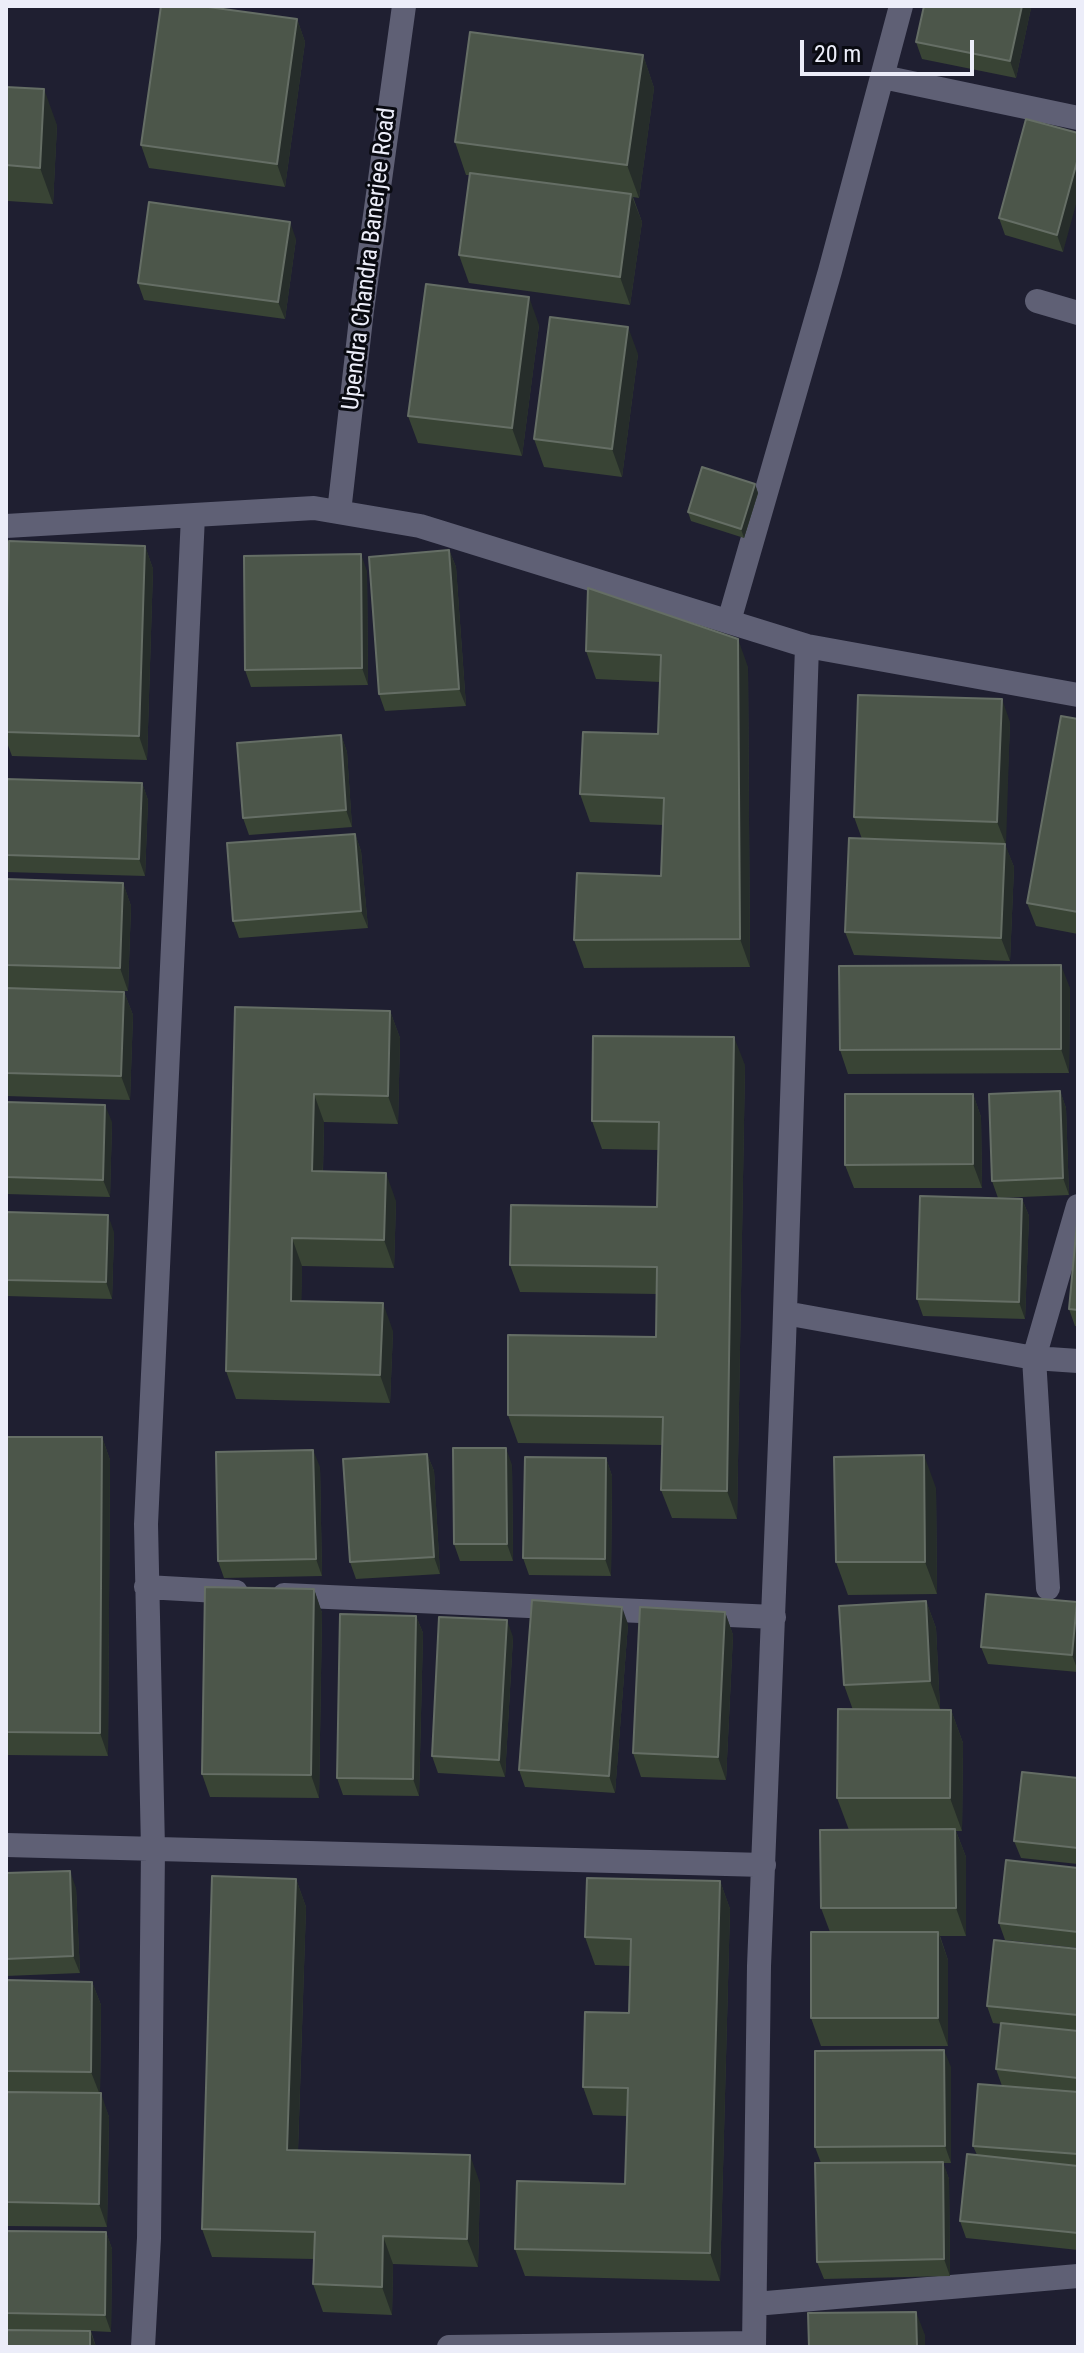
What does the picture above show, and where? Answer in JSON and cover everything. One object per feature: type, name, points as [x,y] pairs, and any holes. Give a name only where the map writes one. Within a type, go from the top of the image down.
[{"type":"street","name":"Upendra Chandra Banerjee Road","points":[[339,512],[362,310],[404,6]]},
{"type":"street","points":[[729,621],[901,6]]},
{"type":"street","points":[[883,77],[1078,118]]},
{"type":"street","points":[[1037,301],[1078,313]]},
{"type":"street","points":[[6,526],[314,508],[420,526],[807,646],[1078,695]]},
{"type":"street","points":[[143,2347],[149,2238],[153,1849],[146,1524],[193,516]]},
{"type":"street","points":[[449,2347],[754,2345],[764,1865],[807,646]]},
{"type":"street","points":[[1048,1588],[1034,1358],[1078,1206]]},
{"type":"street","points":[[785,1313],[1034,1358],[1078,1361]]},
{"type":"street","points":[[146,1587],[774,1617]]},
{"type":"street","points":[[6,1845],[764,1865]]},
{"type":"street","points":[[755,2304],[1078,2276]]},
{"type":"building","points":[[161,6],[201,6],[297,19],[277,164],[141,145]]},
{"type":"building","points":[[924,6],[1022,6],[1010,61],[916,42]]},
{"type":"building","points":[[470,32],[643,55],[627,165],[455,142]]},
{"type":"building","points":[[6,87],[44,89],[40,168],[6,165]]},
{"type":"building","points":[[1026,119],[1078,133],[1078,158],[1057,235],[999,218]]},
{"type":"building","points":[[470,173],[631,194],[620,277],[459,255]]},
{"type":"building","points":[[149,202],[290,222],[278,302],[138,283]]},
{"type":"building","points":[[426,284],[529,297],[512,428],[408,416]]},
{"type":"building","points":[[550,317],[628,327],[612,449],[534,439]]},
{"type":"building","points":[[702,467],[755,484],[741,529],[688,512]]},
{"type":"building","points":[[9,541],[145,546],[139,736],[6,732]]},
{"type":"building","points":[[449,550],[459,689],[379,694],[369,557]]},
{"type":"building","points":[[361,554],[362,668],[245,670],[244,556]]},
{"type":"building","points":[[588,588],[738,639],[740,939],[574,940],[577,873],[661,876],[664,798],[580,794],[583,732],[658,734],[661,655],[586,651]]},
{"type":"building","points":[[858,695],[1002,699],[997,822],[854,817]]},
{"type":"building","points":[[1061,716],[1078,719],[1078,912],[1027,903]]},
{"type":"building","points":[[341,735],[346,810],[243,818],[237,743]]},
{"type":"building","points":[[6,779],[142,783],[139,859],[6,855]]},
{"type":"building","points":[[355,834],[361,911],[233,921],[227,843]]},
{"type":"building","points":[[849,838],[1005,844],[1001,938],[845,932]]},
{"type":"building","points":[[6,879],[123,883],[120,968],[6,965]]},
{"type":"building","points":[[1061,965],[1061,1049],[840,1050],[839,966]]},
{"type":"building","points":[[6,988],[124,992],[121,1076],[6,1073]]},
{"type":"building","points":[[235,1007],[390,1011],[388,1096],[314,1094],[312,1171],[386,1173],[384,1240],[292,1238],[291,1301],[383,1303],[380,1375],[226,1371]]},
{"type":"building","points":[[593,1036],[734,1037],[727,1491],[661,1490],[663,1417],[508,1415],[508,1335],[656,1337],[657,1267],[510,1265],[511,1205],[657,1207],[659,1122],[592,1121]]},
{"type":"building","points":[[1060,1091],[1063,1178],[992,1181],[989,1094]]},
{"type":"building","points":[[845,1094],[973,1094],[973,1164],[845,1165]]},
{"type":"building","points":[[6,1102],[105,1105],[103,1180],[6,1177]]},
{"type":"building","points":[[920,1196],[1022,1199],[1019,1302],[917,1299]]},
{"type":"building","points":[[6,1212],[108,1215],[106,1282],[6,1280]]},
{"type":"building","points":[[1078,1212],[1078,1310],[1069,1309]]},
{"type":"building","points":[[6,1437],[102,1437],[100,1733],[6,1732]]},
{"type":"building","points":[[453,1448],[506,1448],[507,1544],[454,1544]]},
{"type":"building","points":[[313,1450],[316,1559],[218,1561],[216,1452]]},
{"type":"building","points":[[427,1454],[434,1557],[350,1562],[343,1459]]},
{"type":"building","points":[[924,1455],[925,1562],[836,1562],[834,1457]]},
{"type":"building","points":[[525,1457],[606,1458],[605,1559],[523,1558]]},
{"type":"building","points":[[205,1587],[314,1589],[311,1775],[202,1774]]},
{"type":"building","points":[[986,1594],[1077,1602],[1072,1655],[981,1647]]},
{"type":"building","points":[[532,1600],[622,1607],[609,1776],[519,1770]]},
{"type":"building","points":[[926,1601],[930,1681],[844,1685],[839,1606]]},
{"type":"building","points":[[640,1607],[725,1612],[718,1757],[633,1753]]},
{"type":"building","points":[[340,1614],[416,1616],[413,1779],[337,1778]]},
{"type":"building","points":[[439,1617],[507,1620],[499,1760],[432,1756]]},
{"type":"building","points":[[838,1709],[951,1710],[950,1798],[837,1798]]},
{"type":"building","points":[[1022,1772],[1078,1778],[1078,1848],[1014,1841]]},
{"type":"building","points":[[955,1829],[956,1908],[821,1908],[820,1830]]},
{"type":"building","points":[[1006,1860],[1078,1868],[1078,1932],[999,1923]]},
{"type":"building","points":[[70,1871],[73,1956],[6,1959],[6,1873]]},
{"type":"building","points":[[212,1876],[296,1879],[287,2150],[470,2155],[467,2239],[383,2236],[382,2287],[313,2284],[315,2232],[202,2229]]},
{"type":"building","points":[[587,1878],[720,1881],[710,2253],[515,2249],[517,2181],[625,2184],[628,2088],[583,2087],[585,2012],[629,2013],[631,1939],[585,1937]]},
{"type":"building","points":[[811,1932],[938,1932],[938,2018],[811,2018]]},
{"type":"building","points":[[994,1940],[1078,1949],[1078,2015],[987,2006]]},
{"type":"building","points":[[6,1980],[92,1982],[91,2072],[6,2071]]},
{"type":"building","points":[[1001,2023],[1078,2031],[1078,2078],[996,2069]]},
{"type":"building","points":[[944,2050],[945,2146],[815,2147],[815,2051]]},
{"type":"building","points":[[978,2084],[1078,2092],[1078,2154],[973,2146]]},
{"type":"building","points":[[6,2092],[101,2093],[99,2204],[6,2202]]},
{"type":"building","points":[[967,2154],[1078,2166],[1078,2233],[960,2221]]},
{"type":"building","points":[[943,2162],[944,2259],[817,2262],[815,2163]]},
{"type":"building","points":[[6,2231],[106,2232],[105,2315],[6,2313]]},
{"type":"building","points":[[916,2312],[917,2347],[809,2347],[808,2313]]},
{"type":"building","points":[[6,2330],[90,2331],[90,2347],[6,2347]]}]
